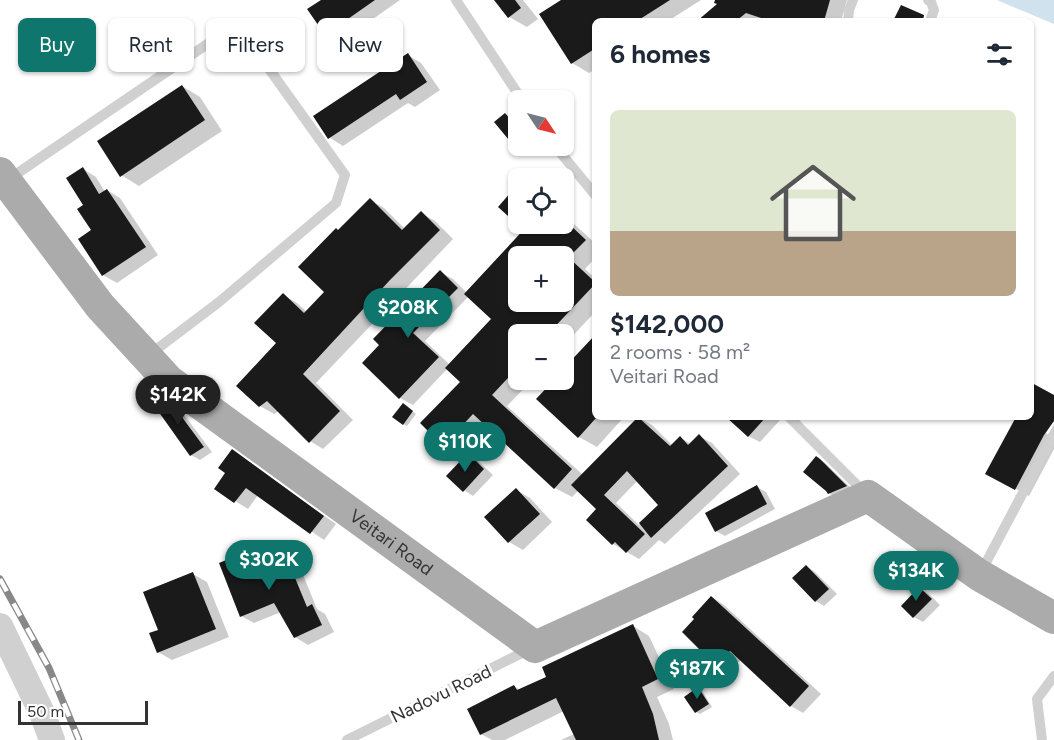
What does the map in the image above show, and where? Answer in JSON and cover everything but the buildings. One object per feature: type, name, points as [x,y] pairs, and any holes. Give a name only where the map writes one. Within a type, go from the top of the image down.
[{"type":"main road","name":"Veitari Road","points":[[3,177],[100,306],[169,381],[535,647]]},
{"type":"main road","points":[[535,647],[868,496],[979,575],[1054,618]]},
{"type":"street","points":[[0,626],[42,713],[52,740]]},
{"type":"lane","points":[[456,0],[515,90]]},
{"type":"lane","points":[[848,18],[853,0]]},
{"type":"lane","points":[[928,0],[934,10],[931,18]]},
{"type":"lane","points":[[3,177],[225,32],[256,52],[345,175],[336,203],[219,303],[147,357]]},
{"type":"lane","points":[[563,156],[592,191]]},
{"type":"lane","points":[[792,420],[868,496]]},
{"type":"lane","points":[[979,575],[1054,434]]},
{"type":"lane","name":"Nadovu Road","points":[[347,740],[535,647]]},
{"type":"lane","points":[[1042,740],[1036,699],[1054,676]]},
{"type":"water","points":[[997,0],[1054,0],[1054,24],[1049,22]]},
{"type":"railway","points":[[0,579],[49,668],[79,740]]}]
